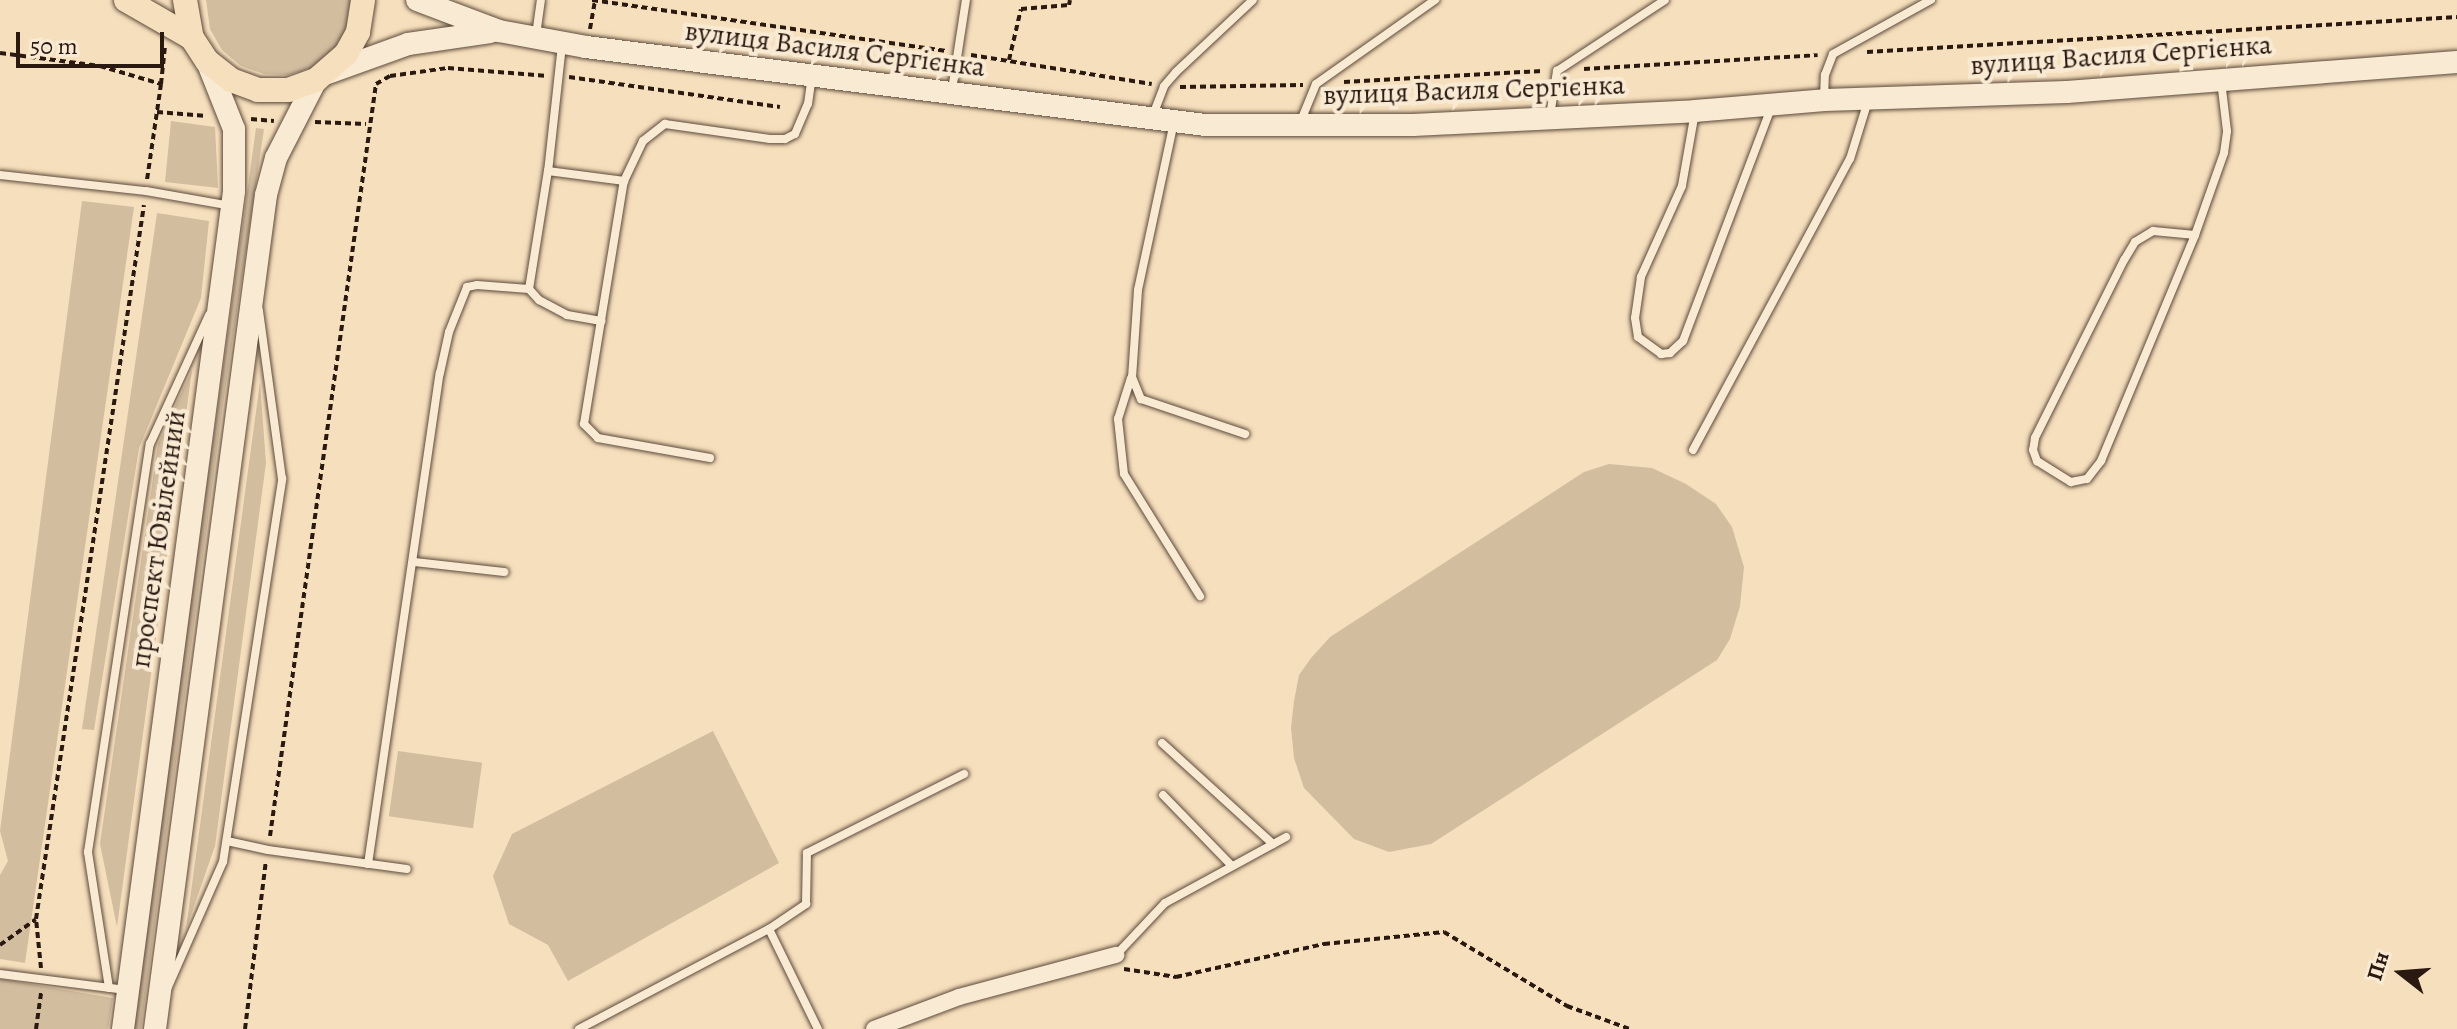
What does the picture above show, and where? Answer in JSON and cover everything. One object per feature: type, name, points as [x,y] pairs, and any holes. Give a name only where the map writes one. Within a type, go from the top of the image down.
[{"type":"main road","points":[[126,0],[192,38]]},
{"type":"main road","points":[[185,0],[192,38],[207,61],[231,80],[258,90],[288,90],[322,76]]},
{"type":"main road","points":[[157,1019],[266,195],[276,158],[295,122],[322,76],[346,54],[358,32],[363,0]]},
{"type":"main road","name":"вулиця Василя Сергієнка","points":[[417,0],[499,31],[563,43],[1163,119],[1298,128],[1695,111],[1825,100],[2067,92],[2457,62]]},
{"type":"main road","name":"вулиця Василя Сергієнка","points":[[322,76],[408,44],[499,31]]},
{"type":"main road","name":"проспект Ювілейний","points":[[123,1029],[118,989],[231,206],[231,118],[207,61]]},
{"type":"street","points":[[874,1029],[959,997],[1094,964],[1116,955]]},
{"type":"lane","points":[[536,38],[541,0]]},
{"type":"lane","points":[[951,94],[960,53],[966,0]]},
{"type":"lane","points":[[1200,596],[1124,474],[1118,419],[1132,377],[1138,290],[1163,119],[1164,86],[1253,0]]},
{"type":"lane","points":[[1298,128],[1316,84],[1435,0]]},
{"type":"lane","points":[[1550,116],[1557,71],[1665,0]]},
{"type":"lane","points":[[1825,100],[1825,75],[1833,54],[1931,0]]},
{"type":"lane","points":[[529,289],[548,171],[563,43]]},
{"type":"lane","points":[[710,458],[598,438],[588,432],[584,415],[624,181],[643,141],[665,124],[770,139],[795,134],[808,104],[812,76]]},
{"type":"lane","points":[[2195,235],[2153,231],[2135,242],[2110,287],[2035,438],[2033,450],[2037,461],[2071,482],[2087,479],[2101,461],[2195,235],[2224,153],[2227,131],[2221,80]]},
{"type":"lane","points":[[1693,450],[1850,159],[1869,98]]},
{"type":"lane","points":[[1695,111],[1682,186],[1641,277],[1635,318],[1638,337],[1661,354],[1670,353],[1683,341],[1772,106]]},
{"type":"lane","points":[[548,171],[624,181]]},
{"type":"lane","points":[[0,175],[146,191],[231,206]]},
{"type":"lane","points":[[157,1019],[217,883],[227,841],[282,479],[255,276]]},
{"type":"lane","points":[[368,864],[440,373],[463,293],[467,287],[477,285],[529,289],[539,300],[567,315],[601,321]]},
{"type":"lane","points":[[0,974],[118,989],[88,852],[150,444],[221,289]]},
{"type":"lane","points":[[1132,377],[1141,399],[1245,434]]},
{"type":"lane","points":[[414,562],[504,572]]},
{"type":"lane","points":[[1162,743],[1273,844]]},
{"type":"lane","points":[[579,1029],[769,929],[806,904],[807,853],[964,774]]},
{"type":"lane","points":[[1163,795],[1232,866]]},
{"type":"lane","points":[[1116,955],[1165,903],[1286,837]]},
{"type":"lane","points":[[227,841],[268,850],[407,869]]},
{"type":"lane","points":[[769,929],[818,1029]]},
{"type":"path","points":[[592,0],[1009,60],[1164,86],[1226,88],[2457,17]]},
{"type":"path","points":[[1009,60],[1021,9],[1069,5],[1070,0]]},
{"type":"path","points":[[0,53],[100,66],[161,84],[36,919],[42,979],[36,1029]]},
{"type":"path","points":[[245,1029],[367,124],[376,84],[390,76],[448,68],[558,76],[780,107]]},
{"type":"path","points":[[157,112],[367,124]]},
{"type":"path","points":[[0,945],[36,919]]},
{"type":"path","points":[[1094,964],[1176,977],[1324,944],[1444,932],[1567,1006],[1630,1029]]},
{"type":"shaded area","points":[[206,0],[351,0],[351,11],[344,35],[330,54],[311,68],[288,75],[264,74],[241,66],[222,50],[210,29]]},
{"type":"shaded area","points":[[171,121],[215,127],[218,188],[165,182]]},
{"type":"shaded area","points":[[256,128],[264,129],[223,405],[141,1029],[132,1029]]},
{"type":"shaded area","points":[[82,201],[134,207],[25,963],[0,959],[0,875],[8,861],[0,831]]},
{"type":"shaded area","points":[[157,213],[209,221],[201,298],[139,448],[94,730],[82,729]]},
{"type":"shaded area","points":[[192,370],[117,927],[100,844],[158,444]]},
{"type":"shaded area","points":[[260,382],[266,463],[215,846],[186,929]]},
{"type":"shaded area","points":[[1609,464],[1652,468],[1686,484],[1716,504],[1732,527],[1744,567],[1740,606],[1730,639],[1717,660],[1431,844],[1389,852],[1354,839],[1304,788],[1294,758],[1291,728],[1299,675],[1330,637],[1584,472]]},
{"type":"shaded area","points":[[713,731],[779,863],[568,981],[548,945],[509,924],[493,876],[512,834]]},
{"type":"shaded area","points":[[398,751],[482,763],[473,828],[389,816]]},
{"type":"shaded area","points":[[0,979],[113,998],[108,1029],[0,1029]]}]
